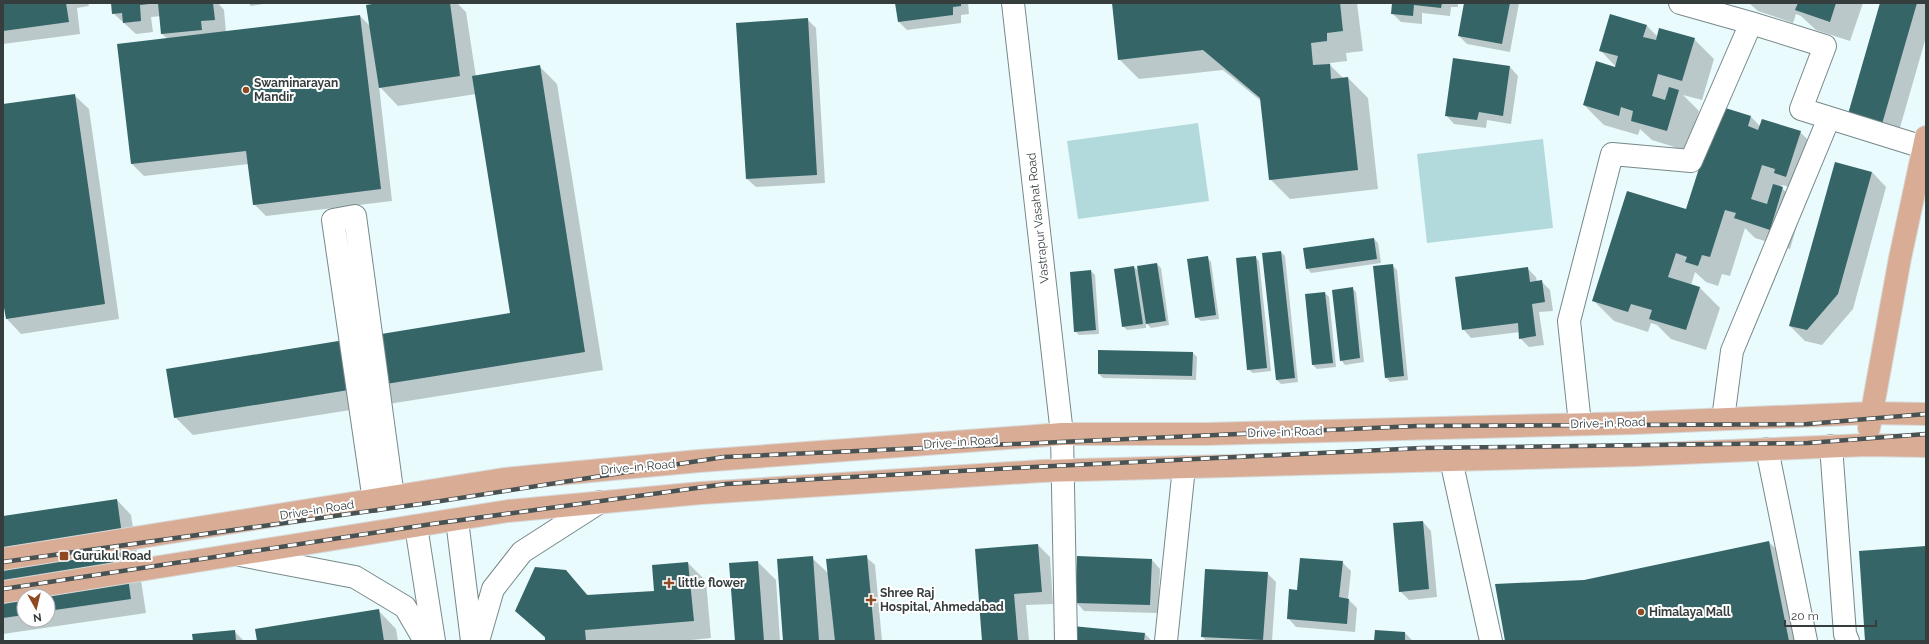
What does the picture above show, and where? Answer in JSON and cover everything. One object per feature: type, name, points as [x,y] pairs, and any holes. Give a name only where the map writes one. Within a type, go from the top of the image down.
[{"type":"main road","points":[[1866,445],[1900,258],[1925,142]]},
{"type":"main road","name":"Drive-in Road","points":[[3,559],[393,498],[504,479],[699,461],[1062,434],[1207,434],[1580,424],[1871,413],[1926,414]]},
{"type":"main road","points":[[3,592],[508,511],[717,492],[1062,471],[1451,460],[1831,446],[1926,446]]},
{"type":"main road","points":[[452,488],[456,520]]},
{"type":"main road","points":[[393,498],[416,526]]},
{"type":"street","name":"Vastrapur Vasahat Road","points":[[1013,3],[1062,434],[1066,641]]},
{"type":"street","points":[[1680,3],[1825,46],[1801,109],[1829,118],[1925,142]]},
{"type":"street","points":[[1580,424],[1569,320],[1612,154],[1691,161],[1751,23]]},
{"type":"street","points":[[1723,419],[1732,351],[1829,118]]},
{"type":"street","points":[[356,216],[393,498],[333,220],[356,216]]},
{"type":"street","points":[[1831,446],[1845,634],[1848,641]]},
{"type":"street","points":[[1767,449],[1806,641]]},
{"type":"street","points":[[1451,460],[1491,641]]},
{"type":"street","points":[[1166,641],[1184,467]]},
{"type":"street","points":[[478,641],[493,589],[522,552],[600,502]]},
{"type":"street","points":[[456,520],[472,641]]},
{"type":"street","points":[[416,526],[434,641]]},
{"type":"street","points":[[238,555],[355,577],[405,607],[425,641]]},
{"type":"shaded area","points":[[1198,123],[1209,201],[1078,219],[1067,141]]},
{"type":"shaded area","points":[[1543,139],[1553,228],[1427,243],[1417,154]]},
{"type":"building","points":[[3,3],[66,3],[69,22],[3,31]]},
{"type":"building","points":[[111,3],[149,4],[140,5],[141,21],[123,23],[122,13],[112,14]]},
{"type":"building","points":[[158,3],[213,3],[215,20],[201,21],[202,30],[161,34]]},
{"type":"building","points":[[378,3],[450,3],[460,76],[379,88],[366,5]]},
{"type":"building","points":[[895,3],[961,3],[961,6],[953,7],[953,15],[898,22]]},
{"type":"building","points":[[1112,3],[1340,3],[1343,31],[1327,33],[1327,41],[1311,43],[1313,65],[1330,64],[1331,79],[1348,77],[1358,170],[1269,180],[1260,98],[1203,50],[1118,60]]},
{"type":"building","points":[[1392,3],[1442,3],[1441,8],[1414,5],[1413,16],[1391,14]]},
{"type":"building","points":[[1464,3],[1510,3],[1502,44],[1458,36]]},
{"type":"building","points":[[1798,3],[1836,3],[1830,22],[1795,10]]},
{"type":"building","points":[[1880,3],[1917,3],[1882,124],[1848,114]]},
{"type":"building","points":[[1610,14],[1647,25],[1643,37],[1656,40],[1659,28],[1695,38],[1682,81],[1658,74],[1652,96],[1665,100],[1669,87],[1679,90],[1667,131],[1631,121],[1633,111],[1621,107],[1619,116],[1583,105],[1596,61],[1615,67],[1618,56],[1599,51]]},
{"type":"building","name":"Swaminarayan Mandir","points":[[360,15],[381,189],[253,205],[246,151],[131,164],[117,44]]},
{"type":"building","points":[[808,18],[817,175],[746,179],[736,23]]},
{"type":"building","points":[[1453,58],[1510,66],[1503,116],[1479,112],[1477,120],[1445,116]]},
{"type":"building","points":[[540,65],[585,352],[174,418],[166,369],[510,313],[472,76]]},
{"type":"building","points":[[75,94],[105,304],[6,319],[3,302],[3,104]]},
{"type":"building","points":[[1719,106],[1751,116],[1748,126],[1758,130],[1762,119],[1801,131],[1786,177],[1774,173],[1775,169],[1762,165],[1751,199],[1767,204],[1773,184],[1783,187],[1770,230],[1734,218],[1736,213],[1725,210],[1710,257],[1702,255],[1698,266],[1685,262],[1687,257],[1676,253],[1668,277],[1700,287],[1686,330],[1649,319],[1652,310],[1631,304],[1628,312],[1592,301],[1627,191],[1686,209]]},
{"type":"building","points":[[1835,162],[1872,172],[1838,294],[1807,330],[1789,326]]},
{"type":"building","points":[[1374,238],[1377,259],[1306,269],[1303,248]]},
{"type":"building","points":[[1281,251],[1295,378],[1276,380],[1262,253]]},
{"type":"building","points":[[1208,256],[1216,315],[1195,318],[1187,259]]},
{"type":"building","points":[[1256,256],[1267,368],[1247,370],[1236,258]]},
{"type":"building","points":[[1157,263],[1166,321],[1146,324],[1137,266]]},
{"type":"building","points":[[1393,264],[1404,376],[1385,378],[1373,266]]},
{"type":"building","points":[[1134,266],[1143,324],[1122,327],[1114,269]]},
{"type":"building","points":[[1528,267],[1530,282],[1542,280],[1545,302],[1532,304],[1536,336],[1519,339],[1518,323],[1462,330],[1455,277]]},
{"type":"building","points":[[1091,270],[1096,330],[1074,332],[1070,272]]},
{"type":"building","points":[[1353,287],[1360,358],[1340,361],[1332,290]]},
{"type":"building","points":[[1325,292],[1333,363],[1312,365],[1305,294]]},
{"type":"building","points":[[1098,350],[1193,352],[1192,376],[1098,374]]},
{"type":"building","name":"Gurukul Road","points":[[117,499],[131,599],[56,610],[56,588],[16,588],[16,616],[3,618],[3,516]]},
{"type":"building","points":[[1423,521],[1429,589],[1399,592],[1393,523]]},
{"type":"building","name":"Himalaya Mall","points":[[1769,541],[1789,641],[1505,641],[1495,584],[1584,580]]},
{"type":"building","points":[[1038,544],[1042,592],[1014,594],[1018,641],[982,641],[975,549]]},
{"type":"building","points":[[1926,546],[1926,641],[1865,641],[1859,551]]},
{"type":"building","points":[[867,555],[875,641],[835,641],[826,559]]},
{"type":"building","points":[[813,556],[819,641],[783,641],[777,559]]},
{"type":"building","points":[[1077,556],[1152,559],[1150,605],[1075,603]]},
{"type":"building","points":[[1300,558],[1343,561],[1339,597],[1349,599],[1347,624],[1287,619],[1289,589],[1297,590]]},
{"type":"building","points":[[758,561],[764,641],[735,641],[729,563]]},
{"type":"building","points":[[688,562],[694,621],[585,630],[586,641],[545,641],[545,637],[515,611],[535,567],[566,570],[587,595],[654,591],[652,565]]},
{"type":"building","points":[[1205,569],[1268,572],[1263,640],[1201,637]]},
{"type":"building","points":[[379,609],[384,641],[257,641],[255,629]]},
{"type":"building","points":[[1072,626],[1145,633],[1144,641],[1070,641]]},
{"type":"building","points":[[235,630],[236,641],[193,641],[192,634]]},
{"type":"building","points":[[1375,630],[1405,632],[1405,641],[1374,641]]},
{"type":"railway","points":[[3,562],[428,503],[724,457],[1417,426],[1807,424],[1926,414]]},
{"type":"railway","points":[[3,589],[432,524],[726,484],[1422,448],[1808,443],[1926,434]]},
{"type":"place","name":"Swaminarayan Mandir","points":[[246,90]]},
{"type":"place","name":"Gurukul Road","points":[[64,556]]},
{"type":"place","name":"little flower","points":[[669,583]]},
{"type":"place","name":"Shree Raj Hospital, Ahmedabad","points":[[871,600]]},
{"type":"place","name":"Himalaya Mall","points":[[1641,612]]}]
